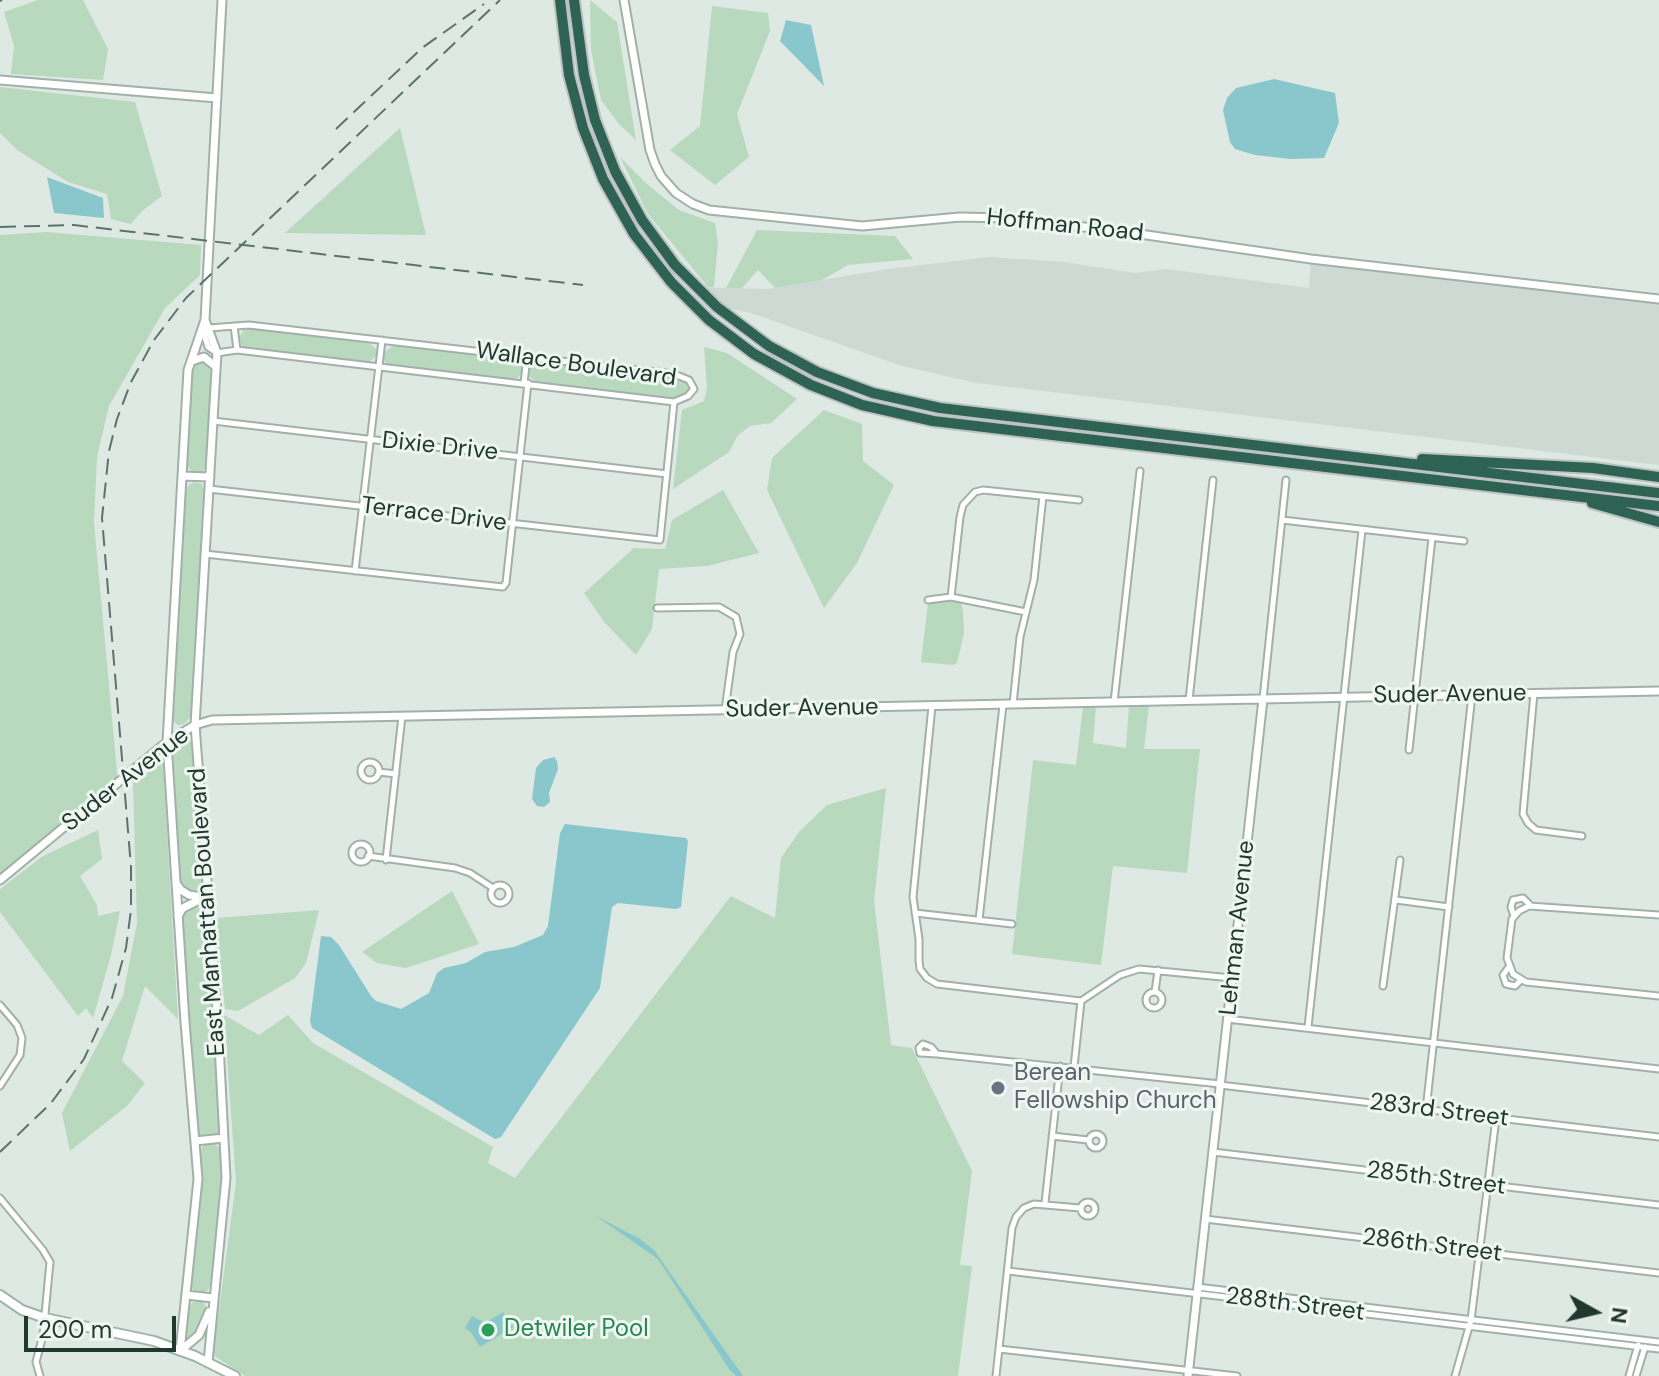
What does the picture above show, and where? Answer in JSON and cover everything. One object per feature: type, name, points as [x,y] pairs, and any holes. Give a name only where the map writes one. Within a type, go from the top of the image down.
[{"type":"highway","points":[[560,0],[571,84],[592,154],[629,227],[662,271],[711,322],[754,354],[802,381],[862,405],[974,427],[1659,506]]},
{"type":"highway","points":[[574,0],[584,75],[604,146],[637,212],[683,274],[739,325],[809,369],[856,388],[909,402],[1659,493]]},
{"type":"highway","points":[[1355,457],[1578,467],[1659,477]]},
{"type":"highway","points":[[1567,495],[1659,522]]},
{"type":"main road","points":[[2,1300],[45,1318],[137,1337],[180,1351],[235,1376]]},
{"type":"street","name":"East Manhattan Boulevard","points":[[180,1351],[198,1179],[167,742],[188,370],[206,325],[222,0]]},
{"type":"street","name":"Hoffman Road","points":[[624,0],[655,164],[676,193],[709,210],[862,226],[960,217],[1006,218],[1311,259],[1659,299]]},
{"type":"street","points":[[0,80],[217,98]]},
{"type":"street","name":"East Manhattan Boulevard","points":[[206,325],[217,353],[195,725],[204,898],[226,1178],[208,1362]]},
{"type":"street","name":"Wallace Boulevard","points":[[206,325],[249,325],[685,377],[694,389],[688,396],[674,402],[237,350],[217,353]]},
{"type":"street","points":[[234,326],[237,350]]},
{"type":"street","points":[[355,571],[382,340]]},
{"type":"street","points":[[191,362],[204,357],[212,361],[216,368]]},
{"type":"street","points":[[205,554],[503,587],[506,583],[520,456],[527,357]]},
{"type":"street","points":[[667,474],[674,402]]},
{"type":"street","name":"Dixie Drive","points":[[213,421],[667,474]]},
{"type":"street","points":[[1114,702],[1140,471]]},
{"type":"street","name":"Terrace Drive","points":[[209,489],[660,540],[667,474]]},
{"type":"street","points":[[182,476],[210,477]]},
{"type":"street","points":[[1189,700],[1213,480]]},
{"type":"street","name":"Lehman Avenue","points":[[1188,1373],[1286,480]]},
{"type":"street","points":[[951,597],[960,517],[967,498],[983,490],[1079,500]]},
{"type":"street","points":[[1013,704],[1020,637],[1034,580],[1043,496]]},
{"type":"street","points":[[1282,520],[1464,541]]},
{"type":"street","points":[[1308,1027],[1362,530]]},
{"type":"street","points":[[1409,750],[1432,538]]},
{"type":"street","points":[[928,600],[951,597],[1026,612]]},
{"type":"street","points":[[657,608],[719,607],[732,613],[739,622],[740,634],[733,652],[725,710]]},
{"type":"street","name":"Suder Avenue","points":[[0,880],[167,742],[195,725],[223,719],[1659,691]]},
{"type":"street","points":[[1534,693],[1522,808],[1528,823],[1541,832],[1582,836]]},
{"type":"street","points":[[1426,1110],[1472,695]]},
{"type":"street","points":[[979,920],[1003,705]]},
{"type":"street","points":[[932,706],[913,882],[920,969],[927,978],[937,984],[1081,1001],[1126,972],[1144,968],[1232,978]]},
{"type":"street","points":[[386,860],[402,716]]},
{"type":"street","points":[[379,772],[396,774]]},
{"type":"street","points":[[368,856],[455,868],[470,873],[493,888]]},
{"type":"street","points":[[1383,986],[1400,860]]},
{"type":"street","points":[[176,883],[181,890],[204,898]]},
{"type":"street","points":[[178,916],[183,908],[204,898]]},
{"type":"street","points":[[1516,913],[1511,907],[1513,900],[1523,898],[1531,906]]},
{"type":"street","points":[[1396,900],[1449,907]]},
{"type":"street","points":[[1659,915],[1531,906],[1516,913],[1510,924],[1508,947],[1509,967],[1521,980],[1659,996]]},
{"type":"street","points":[[915,913],[1012,924]]},
{"type":"street","points":[[1509,967],[1503,975],[1506,984],[1515,986],[1521,980]]},
{"type":"street","points":[[1155,992],[1158,970]]},
{"type":"street","points":[[1074,1068],[1081,1001]]},
{"type":"street","points":[[0,1005],[17,1025],[22,1038],[20,1055],[0,1086]]},
{"type":"street","points":[[1227,1019],[1659,1069]]},
{"type":"street","name":"283rd Street","points":[[937,1054],[1659,1137]]},
{"type":"street","points":[[1045,1203],[1060,1066]]},
{"type":"street","points":[[1455,1376],[1471,1323],[1496,1118]]},
{"type":"street","points":[[1052,1136],[1088,1140]]},
{"type":"street","points":[[195,1141],[224,1138]]},
{"type":"street","name":"285th Street","points":[[1213,1152],[1659,1205]]},
{"type":"street","points":[[0,1198],[50,1262],[45,1318],[36,1362],[40,1376]]},
{"type":"street","points":[[996,1376],[1016,1217],[1029,1206],[1045,1203],[1080,1208]]},
{"type":"street","name":"286th Street","points":[[1205,1219],[1659,1273]]},
{"type":"street","name":"288th Street","points":[[1008,1271],[1197,1290],[1658,1346]]},
{"type":"street","points":[[180,1351],[199,1335],[213,1298],[186,1295]]},
{"type":"street","points":[[1629,1376],[1641,1344]]},
{"type":"street","points":[[1636,1376],[1641,1344]]},
{"type":"street","points":[[999,1349],[1188,1373],[1237,1376]]},
{"type":"shaded area","points":[[989,257],[1064,262],[1135,273],[1166,269],[1309,288],[1311,259],[1659,299],[1659,465],[977,383],[902,366],[751,313],[716,306],[696,287],[768,289],[888,269]]},
{"type":"green space","points":[[38,0],[83,0],[108,49],[103,80],[11,74],[14,46],[4,12]]},
{"type":"green space","points":[[590,0],[617,22],[636,140],[601,100],[591,50]]},
{"type":"green space","points":[[712,6],[768,13],[770,31],[737,114],[749,157],[715,185],[670,150],[700,126]]},
{"type":"green space","points":[[0,87],[135,102],[162,196],[131,224],[111,219],[107,194],[68,182],[17,150],[0,133]]},
{"type":"green space","points":[[400,128],[426,235],[285,233]]},
{"type":"green space","points":[[620,157],[679,210],[715,223],[718,243],[714,287],[708,287],[648,214]]},
{"type":"green space","points":[[757,230],[895,236],[913,259],[848,265],[822,280],[775,288],[758,270],[742,288],[726,288]]},
{"type":"green space","points":[[46,232],[201,245],[200,275],[165,308],[109,406],[97,457],[94,523],[118,783],[0,880],[0,235]]},
{"type":"green space","points":[[244,330],[368,342],[376,349],[377,356],[367,363],[251,349],[242,346],[239,337]]},
{"type":"green space","points":[[395,345],[512,358],[520,363],[522,372],[518,378],[509,380],[389,365],[384,361],[384,352]]},
{"type":"green space","points":[[704,347],[727,353],[797,399],[771,423],[750,426],[738,435],[729,452],[673,489],[682,410],[704,401],[707,388]]},
{"type":"green space","points":[[199,359],[209,361],[212,368],[207,464],[203,471],[196,473],[189,469],[187,462],[192,370]]},
{"type":"green space","points":[[535,363],[673,377],[686,382],[690,389],[680,397],[664,398],[536,383],[529,376],[529,370]]},
{"type":"green space","points":[[824,410],[862,424],[863,461],[894,485],[857,563],[824,608],[767,490],[772,458]]},
{"type":"green space","points":[[194,482],[202,484],[206,496],[192,715],[184,724],[178,725],[172,720],[184,494]]},
{"type":"green space","points":[[723,490],[759,553],[707,566],[659,569],[652,629],[636,655],[605,623],[584,593],[634,548],[665,549],[672,520]]},
{"type":"green space","points":[[945,600],[961,603],[963,610],[964,633],[957,663],[921,662],[928,603]]},
{"type":"green space","points":[[1129,705],[1149,705],[1144,749],[1200,749],[1187,873],[1113,866],[1101,965],[1012,954],[1033,760],[1076,765],[1083,706],[1096,706],[1093,743],[1126,748]]},
{"type":"green space","points":[[182,738],[191,742],[204,883],[193,893],[183,889],[179,881],[173,747]]},
{"type":"green space","points":[[163,762],[178,1019],[145,986],[122,1061],[145,1083],[128,1105],[70,1151],[62,1113],[123,996],[137,923],[133,783]]},
{"type":"green space","points":[[886,788],[874,901],[891,1045],[912,1048],[972,1171],[960,1265],[972,1266],[958,1376],[245,1376],[213,1355],[236,1182],[224,1015],[259,1035],[288,1015],[313,1043],[493,1147],[488,1163],[515,1178],[731,896],[775,918],[781,858],[799,832],[827,805]]},
{"type":"green space","points":[[98,830],[102,859],[80,876],[97,905],[98,916],[120,911],[93,1018],[86,1008],[78,1016],[0,912],[0,889],[43,856]]},
{"type":"green space","points":[[452,891],[479,944],[406,968],[377,963],[362,952]]},
{"type":"green space","points":[[195,906],[203,910],[207,917],[220,1130],[216,1136],[205,1137],[197,1131],[182,916],[187,909]]},
{"type":"green space","points":[[319,910],[306,963],[295,978],[238,1011],[225,1009],[216,918]]},
{"type":"green space","points":[[212,1142],[221,1149],[223,1174],[211,1283],[203,1293],[193,1290],[190,1283],[202,1178],[200,1153],[203,1146]]},
{"type":"green space","points":[[193,1302],[203,1302],[208,1309],[195,1336],[184,1343],[189,1307]]},
{"type":"water","points":[[786,20],[811,25],[824,86],[780,41]]},
{"type":"water","points":[[1274,79],[1335,93],[1339,123],[1324,158],[1290,159],[1255,155],[1235,149],[1230,142],[1223,110],[1227,98],[1236,88]]},
{"type":"water","points":[[47,177],[103,198],[104,218],[54,213]]},
{"type":"water","points":[[554,757],[558,769],[549,793],[550,802],[544,807],[537,806],[532,799],[536,768],[543,760]]},
{"type":"water","points":[[565,824],[686,838],[681,907],[618,903],[612,907],[600,988],[501,1137],[495,1139],[312,1028],[310,1021],[321,936],[331,937],[339,945],[376,1001],[401,1009],[429,993],[437,973],[444,968],[543,935],[548,926],[560,833]]},
{"type":"water","points":[[596,1216],[640,1239],[654,1250],[743,1376],[736,1376],[729,1369],[658,1259]]},
{"type":"water","name":"Detwiler Pool","points":[[503,1312],[513,1327],[480,1347],[465,1328],[472,1316],[485,1323]]},
{"type":"railway","points":[[0,1152],[51,1103],[84,1059],[112,998],[126,948],[131,910],[131,867],[102,518],[109,451],[131,382],[154,340],[186,298],[500,0]]},
{"type":"railway","points":[[336,129],[422,48],[484,4]]},
{"type":"railway","points":[[0,227],[74,225],[583,285]]},
{"type":"place","name":"Berean Fellowship Church","points":[[998,1088]]},
{"type":"place","name":"Detwiler Pool","points":[[488,1330]]}]
